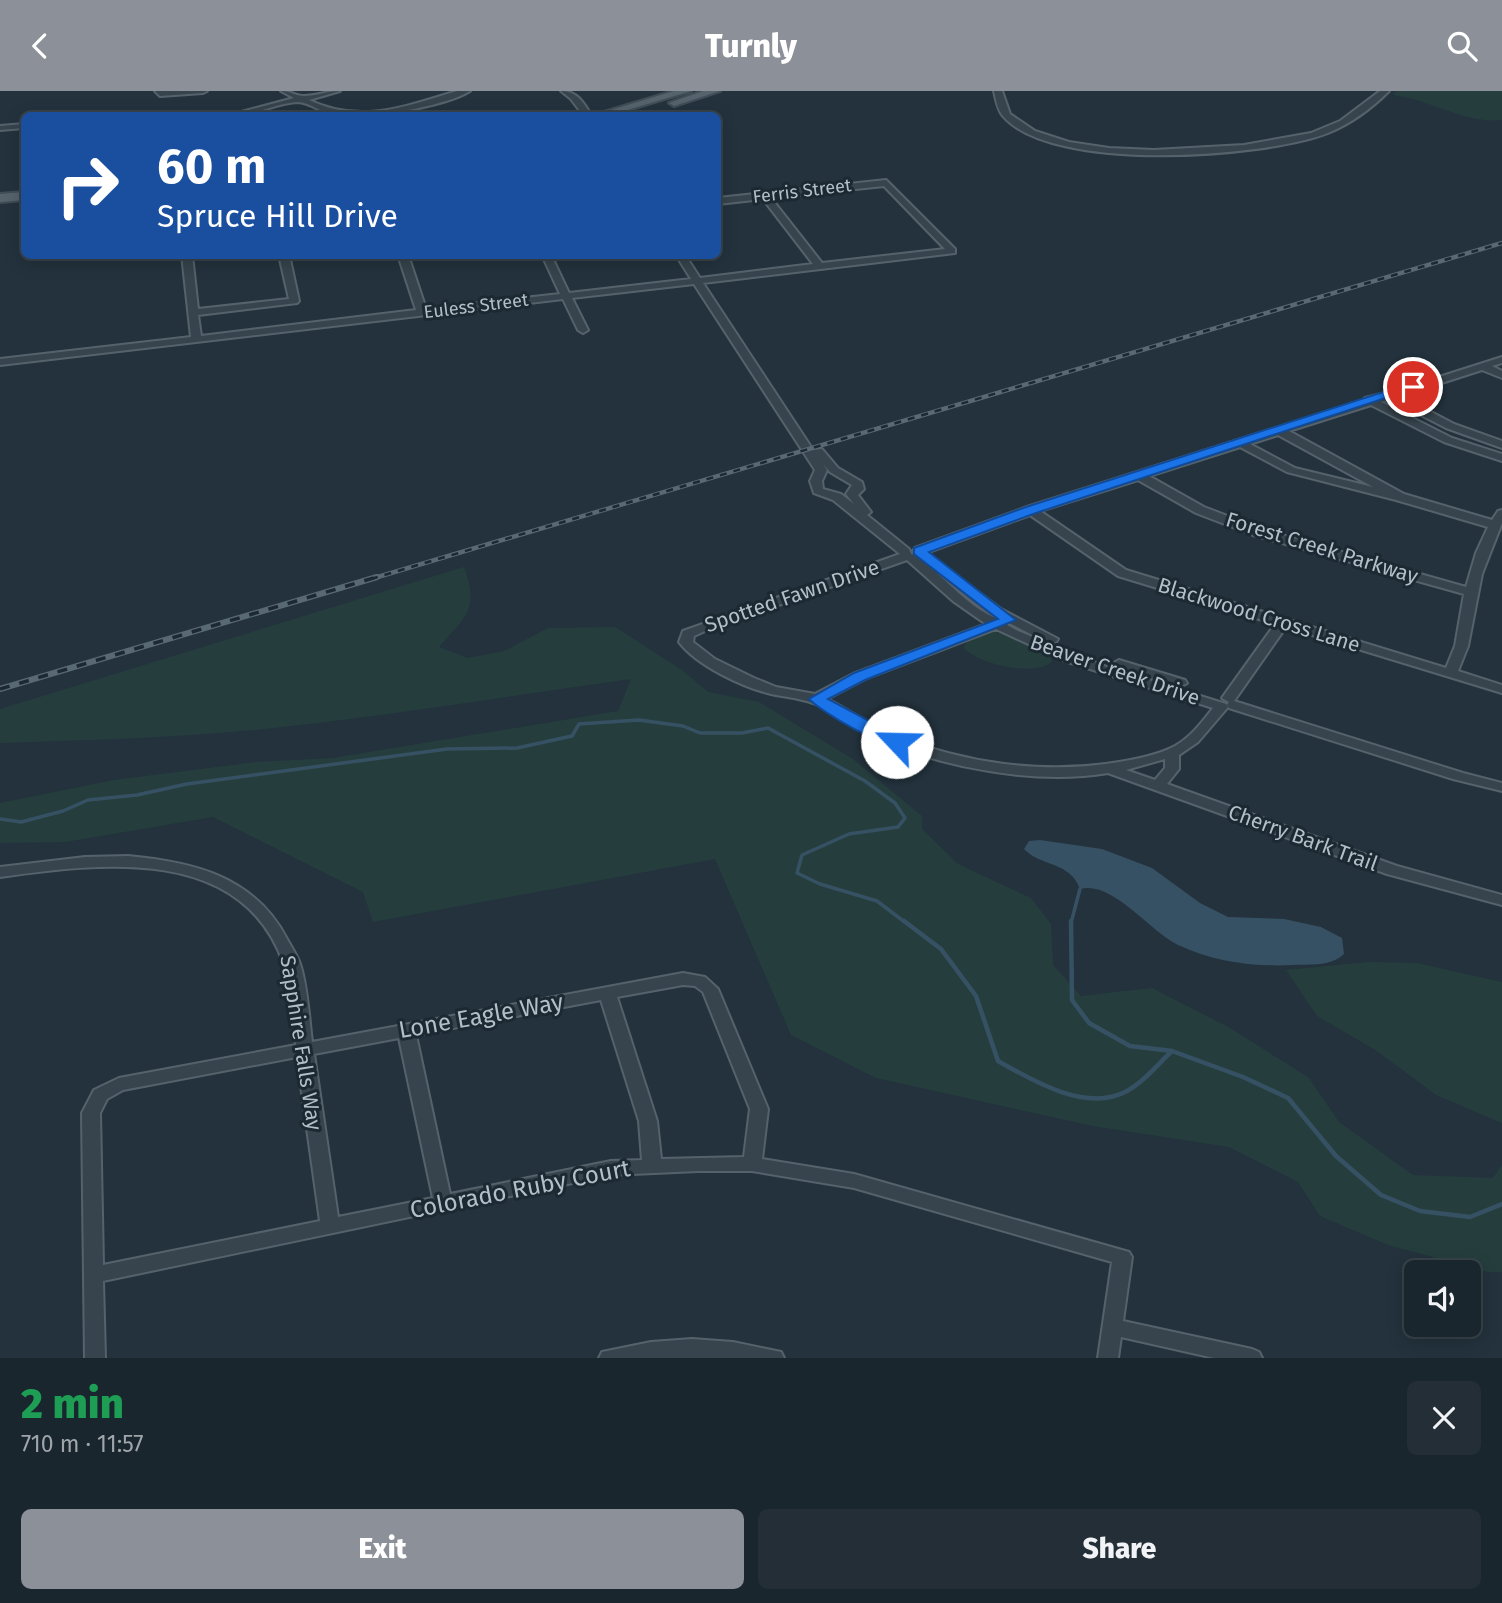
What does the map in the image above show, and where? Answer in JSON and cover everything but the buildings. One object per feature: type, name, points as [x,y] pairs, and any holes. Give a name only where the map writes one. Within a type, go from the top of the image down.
[{"type":"main road","points":[[611,112],[686,91]]},
{"type":"main road","points":[[640,112],[715,91]]},
{"type":"main road","points":[[0,190],[21,188]]},
{"type":"main road","points":[[0,198],[21,196]]},
{"type":"street","points":[[159,91],[160,94],[203,91]]},
{"type":"street","points":[[285,91],[337,112]]},
{"type":"street","points":[[248,112],[336,91]]},
{"type":"street","points":[[372,112],[406,108],[466,91]]},
{"type":"street","points":[[565,91],[574,97],[585,112]]},
{"type":"street","points":[[998,91],[1007,116],[1036,132],[1087,147],[1152,153],[1199,151],[1314,135],[1351,118],[1385,91]]},
{"type":"street","points":[[0,128],[21,126]]},
{"type":"street","name":"Ferris Street","points":[[721,201],[886,183],[952,251]]},
{"type":"street","points":[[765,196],[818,265]]},
{"type":"street","name":"Euless Street","points":[[0,362],[952,251]]},
{"type":"street","points":[[187,259],[196,339]]},
{"type":"street","points":[[193,313],[294,302],[285,259]]},
{"type":"street","points":[[404,259],[422,313]]},
{"type":"street","points":[[548,259],[583,330]]},
{"type":"street","points":[[683,259],[810,446]]},
{"type":"street","name":"Spotted Fawn Drive","points":[[817,699],[769,689],[693,651],[686,642],[688,633],[1031,510],[1369,400],[1502,360]]},
{"type":"street","points":[[1483,366],[1502,375]]},
{"type":"street","points":[[1389,394],[1450,426],[1502,445]]},
{"type":"street","points":[[1369,400],[1448,440],[1502,458]]},
{"type":"street","points":[[1278,430],[1400,497]]},
{"type":"street","points":[[1240,443],[1291,470],[1498,519],[1471,592],[1459,660],[1451,673]]},
{"type":"street","name":"Beaver Creek Drive","points":[[810,446],[834,470],[858,484],[858,489],[852,494],[860,507],[978,613],[1003,622],[1052,650],[1458,776],[1502,787]]},
{"type":"street","name":"Beaver Creek Drive","points":[[810,446],[821,470],[815,488],[837,497],[913,554]]},
{"type":"street","name":"Forest Creek Parkway","points":[[1140,476],[1200,510],[1257,532],[1471,592]]},
{"type":"street","points":[[837,497],[852,494]]},
{"type":"street","name":"Blackwood Cross Lane","points":[[1031,510],[1122,573],[1502,689]]},
{"type":"street","points":[[817,699],[860,676],[1003,622]]},
{"type":"street","points":[[817,699],[882,736],[940,756],[1032,771],[1107,768],[1172,753],[1191,741],[1224,702],[1283,622]]},
{"type":"street","points":[[1158,786],[1172,769],[1172,753]]},
{"type":"street","name":"Cherry Bark Trail","points":[[1107,768],[1380,866],[1502,899]]},
{"type":"street","name":"Sapphire Falls Way","points":[[0,872],[52,864],[111,860],[177,865],[213,878],[252,901],[277,931],[293,966],[330,1226]]},
{"type":"street","name":"Sapphire Falls Way","points":[[0,880],[53,872],[64,865]]},
{"type":"street","name":"Lone Eagle Way","points":[[94,1275],[93,1104],[100,1095],[120,1084],[683,979],[699,981],[710,989],[760,1109],[752,1164]]},
{"type":"street","points":[[607,993],[648,1121],[652,1165]]},
{"type":"street","points":[[406,1030],[443,1203]]},
{"type":"street","name":"Colorado Ruby Court","points":[[94,1275],[611,1168],[752,1164],[854,1181],[1122,1257],[1113,1327]]},
{"type":"street","points":[[94,1275],[95,1358]]},
{"type":"street","points":[[1108,1358],[1113,1327],[1252,1358]]},
{"type":"street","points":[[609,1358],[646,1350],[691,1347],[736,1350],[774,1358]]},
{"type":"green space","points":[[1397,91],[1502,91],[1502,120],[1461,115],[1393,95]]},
{"type":"green space","points":[[464,567],[469,582],[470,603],[463,620],[439,647],[468,658],[504,651],[548,628],[615,627],[682,670],[708,692],[759,702],[853,759],[922,816],[922,829],[958,864],[1031,898],[1051,924],[1053,965],[1081,996],[1152,988],[1230,1028],[1308,1077],[1339,1122],[1413,1175],[1493,1178],[1502,1165],[1502,1272],[1481,1270],[1481,1260],[1444,1260],[1388,1245],[1320,1216],[1298,1182],[1229,1147],[1093,1126],[876,1078],[791,1035],[715,859],[373,922],[363,892],[213,817],[65,842],[0,843],[0,803],[114,780],[256,762],[333,758],[618,711],[631,679],[402,712],[264,729],[165,737],[0,743],[0,709]]},
{"type":"green space","points":[[992,632],[1007,634],[1030,643],[1050,655],[1052,662],[1032,668],[1006,667],[981,659],[963,648],[967,642]]},
{"type":"green space","points":[[1368,962],[1417,963],[1502,982],[1502,1123],[1436,1095],[1377,1051],[1317,1016],[1286,970]]},
{"type":"water","points":[[1040,840],[1102,849],[1152,868],[1200,903],[1228,917],[1284,919],[1321,927],[1342,938],[1344,954],[1333,961],[1320,964],[1264,965],[1234,962],[1192,951],[1167,938],[1118,899],[1092,888],[1080,889],[1069,873],[1024,849],[1029,841]]},
{"type":"waterway","points":[[0,819],[21,822],[63,811],[88,800],[137,795],[187,784],[447,749],[517,748],[572,736],[579,724],[639,720],[683,726],[700,733],[742,733],[768,728],[865,781],[895,803],[905,818],[898,827],[849,834],[802,855],[797,873],[820,884],[877,901],[906,923]]},
{"type":"waterway","points":[[1071,923],[1080,889]]},
{"type":"waterway","points":[[904,921],[941,949],[976,996],[998,1061],[1027,1077],[1061,1092],[1095,1098],[1111,1097],[1139,1083],[1172,1051]]},
{"type":"waterway","points":[[1071,923],[1072,1000],[1089,1023],[1130,1046],[1172,1051]]},
{"type":"waterway","points":[[1172,1051],[1243,1077],[1288,1098],[1336,1156],[1381,1195],[1420,1211],[1470,1217],[1502,1204]]},
{"type":"railway","points":[[371,579],[1502,243]]},
{"type":"railway","points":[[0,689],[377,577]]},
{"type":"route","points":[[897,742],[852,721],[817,699],[860,676],[1009,620],[920,555],[919,551],[1031,510],[1413,387]]}]
